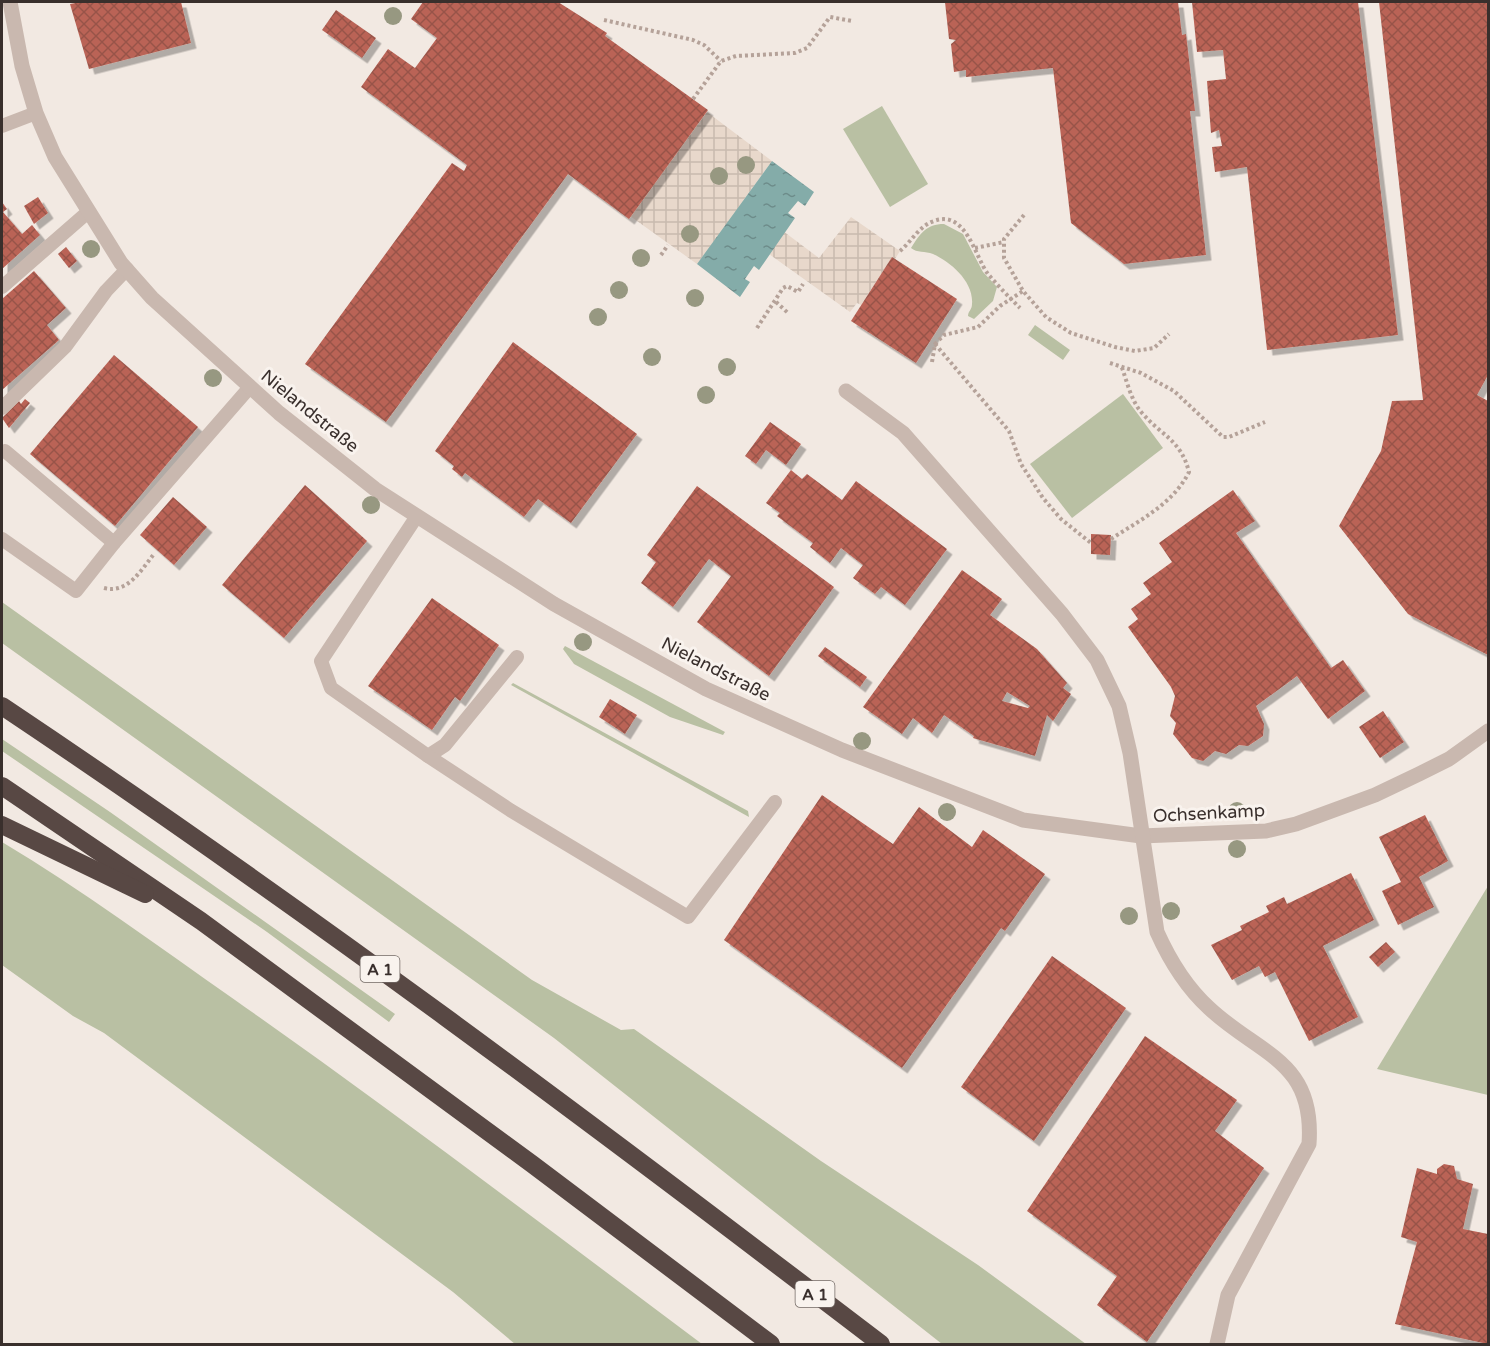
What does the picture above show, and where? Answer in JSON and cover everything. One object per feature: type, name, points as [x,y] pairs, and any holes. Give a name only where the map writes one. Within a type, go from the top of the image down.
[{"type":"highway","name":"A 1","points":[[2,706],[142,800],[420,998],[881,1344]]},
{"type":"highway","points":[[2,786],[201,921],[532,1164],[771,1344]]},
{"type":"highway","points":[[2,825],[201,921]]},
{"type":"street","name":"Nielandstraße","points":[[10,2],[22,66],[36,113],[55,157],[88,212],[127,269],[160,306],[250,387],[375,489],[537,593],[695,683],[842,750],[1023,820],[1141,836]]},
{"type":"street","points":[[846,391],[903,433],[1062,614],[1096,660],[1119,706],[1130,753],[1141,836]]},
{"type":"street","name":"Ochsenkamp","points":[[1216,1344],[1228,1295],[1309,1144],[1310,1122],[1297,1081],[1285,1063],[1209,1008],[1176,970],[1157,932],[1141,836],[1266,831],[1296,825],[1375,795],[1419,774],[1449,759],[1488,731]]},
{"type":"lane","points":[[2,126],[36,113]]},
{"type":"lane","points":[[2,287],[88,212]]},
{"type":"lane","points":[[2,408],[65,347],[106,291],[127,269]]},
{"type":"lane","points":[[2,539],[76,591],[114,543],[250,387]]},
{"type":"lane","points":[[5,452],[114,543]]},
{"type":"lane","points":[[417,516],[321,661],[331,688],[510,810],[688,917],[775,802]]},
{"type":"lane","points":[[428,756],[445,745],[517,657]]},
{"type":"path","points":[[693,99],[721,61],[736,56],[795,53],[807,48],[830,17],[852,21]]},
{"type":"path","points":[[604,20],[693,40],[704,45],[721,61]]},
{"type":"path","points":[[1024,215],[1004,242],[1004,258],[1023,291],[1046,317],[1060,327],[1092,340],[1125,349],[1149,350],[1169,334]]},
{"type":"path","points":[[900,252],[917,232],[937,219],[959,226],[971,238],[987,273],[1020,308]]},
{"type":"path","points":[[975,248],[1004,242]]},
{"type":"path","points":[[661,255],[668,245]]},
{"type":"path","points":[[757,328],[783,288],[787,286],[798,292],[803,284]]},
{"type":"path","points":[[932,362],[936,344],[944,335],[978,327],[1011,298],[1023,291]]},
{"type":"path","points":[[776,302],[788,313]]},
{"type":"path","points":[[936,344],[1009,431],[1021,464],[1043,498],[1061,519],[1091,543]]},
{"type":"path","points":[[1110,363],[1141,373],[1174,391],[1223,437],[1229,437],[1265,422]]},
{"type":"path","points":[[1111,539],[1172,496],[1189,472],[1185,458],[1176,442],[1136,404],[1121,365]]},
{"type":"path","points":[[84,581],[108,589],[120,589],[136,576],[154,554]]},
{"type":"green space","points":[[882,106],[928,184],[890,207],[843,129]]},
{"type":"green space","points":[[944,224],[963,234],[983,272],[997,287],[993,301],[974,319],[968,316],[972,306],[972,296],[960,274],[933,254],[911,248],[928,228]]},
{"type":"green space","points":[[1035,325],[1070,350],[1063,360],[1028,335]]},
{"type":"green space","points":[[1123,394],[1163,448],[1072,518],[1030,464]]},
{"type":"green space","points":[[2,602],[532,980],[621,1030],[634,1029],[821,1161],[978,1265],[1086,1344],[942,1344],[554,1038],[2,643]]},
{"type":"green space","points":[[565,646],[725,732],[723,735],[670,717],[574,664],[563,649]]},
{"type":"green space","points":[[513,683],[748,811],[749,817],[511,685]]},
{"type":"green space","points":[[2,739],[110,812],[395,1014],[389,1022],[267,932],[2,751]]},
{"type":"green space","points":[[2,842],[91,899],[294,1042],[470,1170],[702,1344],[515,1344],[453,1292],[104,1033],[73,1016],[2,965]]},
{"type":"green space","points":[[1488,886],[1488,1095],[1377,1069]]},
{"type":"shaded area","points":[[707,112],[772,161],[743,201],[819,258],[851,217],[900,251],[895,259],[892,257],[861,305],[857,303],[850,312],[727,224],[697,264],[630,216]]},
{"type":"water","points":[[772,161],[814,192],[805,206],[798,201],[788,213],[795,218],[759,270],[754,266],[745,279],[750,282],[740,297],[697,264]]},
{"type":"building","points":[[81,2],[181,2],[191,43],[89,69],[70,4]]},
{"type":"building","points":[[423,2],[558,2],[607,33],[605,36],[708,110],[629,219],[568,174],[386,422],[305,364],[452,163],[464,171],[467,165],[361,87],[388,49],[415,68],[437,38],[411,19]]},
{"type":"building","points":[[945,2],[1178,2],[1182,35],[1186,34],[1195,111],[1190,111],[1206,255],[1124,264],[1071,223],[1053,68],[966,77],[966,70],[954,72],[951,44],[956,40],[949,39]]},
{"type":"building","points":[[1192,2],[1358,2],[1398,335],[1267,350],[1247,167],[1215,172],[1212,147],[1222,146],[1219,130],[1211,133],[1207,81],[1226,79],[1223,50],[1197,52]]},
{"type":"building","points":[[1379,2],[1488,2],[1488,375],[1477,395],[1488,401],[1488,655],[1408,614],[1339,526],[1381,451],[1392,401],[1423,400]]},
{"type":"building","points":[[336,10],[376,38],[362,58],[322,30]]},
{"type":"building","points":[[38,197],[48,213],[34,224],[24,206]]},
{"type":"building","points":[[2,202],[7,209],[3,212],[22,234],[32,225],[40,235],[2,269]]},
{"type":"building","points":[[66,247],[77,261],[69,268],[58,254]]},
{"type":"building","points":[[892,257],[957,299],[916,363],[851,321]]},
{"type":"building","points":[[34,271],[66,308],[47,325],[59,340],[2,390],[2,299]]},
{"type":"building","points":[[513,342],[637,434],[571,523],[538,499],[524,517],[465,473],[462,477],[452,469],[454,466],[435,451]]},
{"type":"building","points":[[114,355],[198,427],[115,526],[30,454]]},
{"type":"building","points":[[25,399],[30,403],[9,428],[2,418],[19,401],[21,404]]},
{"type":"building","points":[[770,422],[801,444],[786,465],[766,450],[756,464],[745,456]]},
{"type":"building","points":[[791,470],[802,479],[807,474],[842,500],[856,481],[947,549],[905,605],[881,587],[875,594],[853,578],[863,565],[841,548],[830,563],[810,547],[813,543],[777,516],[780,513],[766,503]]},
{"type":"building","points":[[305,485],[367,541],[284,638],[222,585]]},
{"type":"building","points":[[697,486],[834,587],[769,676],[697,622],[731,576],[709,559],[673,607],[641,583],[656,562],[647,555]]},
{"type":"building","points":[[1233,490],[1255,521],[1236,533],[1331,668],[1343,660],[1365,691],[1328,719],[1297,676],[1256,706],[1264,724],[1263,736],[1248,746],[1239,745],[1226,754],[1215,751],[1203,761],[1192,758],[1173,734],[1176,723],[1170,716],[1175,696],[1128,627],[1138,619],[1131,609],[1151,594],[1143,583],[1172,562],[1159,543]]},
{"type":"building","points":[[173,497],[207,527],[174,565],[140,535]]},
{"type":"building","points":[[1091,534],[1111,535],[1110,555],[1091,554]]},
{"type":"building","points":[[962,570],[1002,599],[990,615],[1037,649],[1067,683],[1063,688],[1071,694],[1053,721],[1047,715],[1035,756],[973,738],[974,736],[944,715],[932,733],[913,718],[902,734],[863,707]],"holes":[[[1007,692],[1030,706],[1028,708],[1002,701]]]},
{"type":"building","points":[[432,598],[499,645],[460,701],[455,697],[432,730],[368,686]]},
{"type":"building","points":[[825,647],[867,677],[860,687],[818,656]]},
{"type":"building","points":[[610,699],[637,715],[625,734],[599,717]]},
{"type":"building","points":[[1383,711],[1404,742],[1380,758],[1359,727]]},
{"type":"building","points":[[822,795],[893,844],[919,807],[972,847],[983,830],[1045,874],[1005,931],[1001,928],[902,1068],[724,940]]},
{"type":"building","points":[[1425,815],[1448,861],[1419,877],[1434,907],[1398,925],[1382,891],[1401,882],[1379,837]]},
{"type":"building","points":[[1351,873],[1374,920],[1323,946],[1358,1017],[1309,1041],[1275,972],[1265,977],[1259,966],[1232,980],[1211,945],[1242,930],[1240,926],[1269,912],[1266,906],[1284,897],[1287,904]]},
{"type":"building","points":[[1386,942],[1395,952],[1378,967],[1369,957]]},
{"type":"building","points":[[1052,956],[1126,1008],[1034,1141],[961,1087]]},
{"type":"building","points":[[1145,1036],[1237,1100],[1215,1131],[1264,1168],[1147,1342],[1097,1305],[1117,1276],[1027,1211]]},
{"type":"building","points":[[1444,1164],[1454,1166],[1457,1179],[1473,1184],[1463,1229],[1488,1234],[1488,1344],[1395,1324],[1417,1242],[1401,1237],[1417,1168],[1437,1174],[1437,1169]]}]
